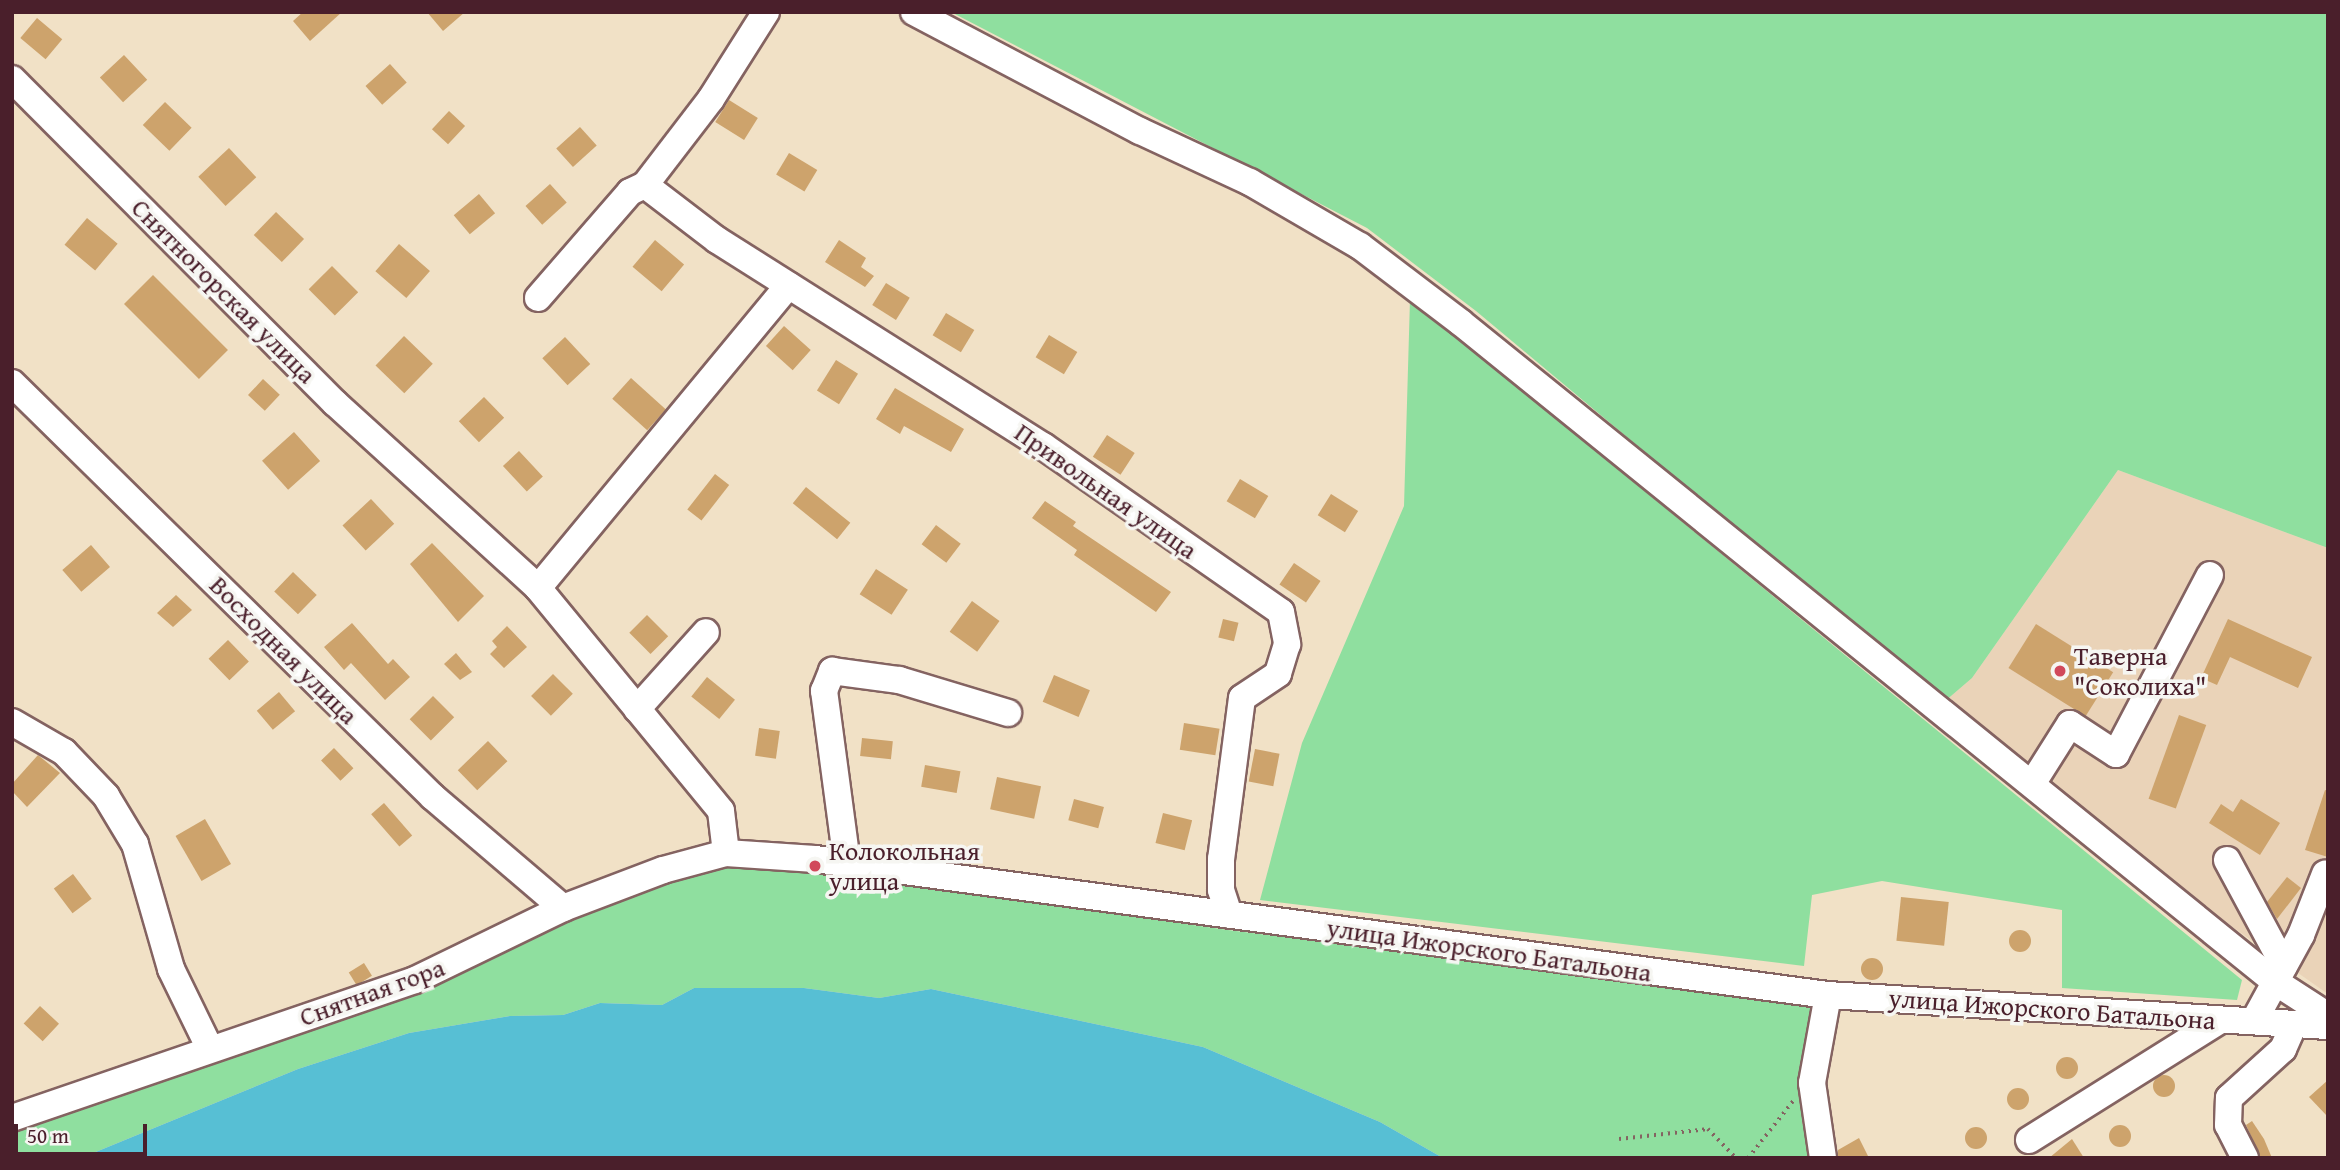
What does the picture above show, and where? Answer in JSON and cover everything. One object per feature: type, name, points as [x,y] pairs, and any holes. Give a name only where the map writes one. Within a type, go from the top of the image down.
[{"type":"street","points":[[538,298],[630,192],[650,190],[766,12]]},
{"type":"street","points":[[914,12],[1140,131],[1250,182],[1360,246],[2032,784],[2279,974],[2328,1016]]},
{"type":"street","name":"Снятногорская улица","points":[[12,79],[335,403],[538,588]]},
{"type":"street","name":"Привольная улица","points":[[650,190],[789,285],[1043,446],[1281,612],[1287,644],[1278,674],[1242,698],[1221,859],[1221,890],[1229,915]]},
{"type":"street","points":[[726,853],[721,811],[538,588],[789,285]]},
{"type":"street","name":"Восходная улица","points":[[12,383],[433,797],[563,908]]},
{"type":"street","points":[[2032,784],[2070,724],[2116,754],[2210,575]]},
{"type":"street","points":[[637,709],[706,632]]},
{"type":"street","points":[[847,863],[824,691],[832,671],[899,680],[1008,713]]},
{"type":"street","points":[[12,722],[64,752],[106,796],[135,844],[171,969],[210,1049]]},
{"type":"street","name":"улица Ижорского Батальона","points":[[726,853],[847,863],[1828,995],[2328,1026]]},
{"type":"street","name":"Снятная гора","points":[[12,1118],[415,980],[563,908],[663,870],[726,853]]},
{"type":"street","points":[[2227,860],[2279,974]]},
{"type":"street","name":"улица Ижорского Батальона","points":[[2254,1021],[2325,874]]},
{"type":"street","points":[[1823,1158],[1812,1083],[1828,995]]},
{"type":"street","points":[[2029,1140],[2220,1020]]},
{"type":"street","points":[[2245,1158],[2228,1125],[2229,1098],[2283,1049],[2294,1024]]},
{"type":"path","points":[[1748,1158],[1812,1083]]},
{"type":"path","points":[[1619,1139],[1708,1129],[1736,1158]]},
{"type":"shaded area","points":[[2118,470],[2328,548],[2328,994],[2113,843],[1944,702],[1972,678]]},
{"type":"green space","points":[[951,12],[2328,12],[2328,548],[2118,470],[1972,678],[1944,702],[1476,311],[1367,228]]},
{"type":"green space","points":[[1410,299],[2242,980],[2237,1000],[2062,988],[2062,910],[1882,881],[1812,895],[1804,966],[1260,900],[1302,743],[1404,506]]},
{"type":"green space","points":[[729,867],[848,876],[1228,930],[1821,1003],[1802,1122],[1813,1158],[1443,1158],[1380,1122],[1203,1047],[931,989],[879,998],[804,988],[694,988],[662,1005],[600,1003],[563,1015],[510,1016],[409,1033],[298,1069],[81,1158],[12,1155],[12,1128],[665,878]]},
{"type":"water","points":[[694,988],[804,988],[879,998],[931,989],[1203,1047],[1380,1122],[1443,1158],[81,1158],[298,1069],[409,1033],[510,1016],[563,1015],[600,1003],[662,1005]]},
{"type":"building","points":[[303,12],[342,12],[310,41],[293,21]]},
{"type":"building","points":[[427,12],[465,12],[443,31]]},
{"type":"building","points":[[37,18],[62,39],[46,59],[20,38]]},
{"type":"building","points":[[124,55],[147,80],[123,102],[100,78]]},
{"type":"building","points":[[390,64],[407,83],[382,105],[365,86]]},
{"type":"building","points":[[729,100],[758,118],[744,140],[715,122]]},
{"type":"building","points":[[165,102],[192,128],[169,151],[143,125]]},
{"type":"building","points":[[449,111],[465,126],[448,144],[432,129]]},
{"type":"building","points":[[580,127],[597,146],[573,167],[556,148]]},
{"type":"building","points":[[229,148],[256,177],[226,206],[198,177]]},
{"type":"building","points":[[789,153],[817,170],[804,191],[776,174]]},
{"type":"building","points":[[550,184],[567,203],[542,225],[525,206]]},
{"type":"building","points":[[479,194],[495,213],[470,234],[454,215]]},
{"type":"building","points":[[276,212],[304,239],[282,262],[254,235]]},
{"type":"building","points":[[87,218],[118,244],[95,271],[65,245]]},
{"type":"building","points":[[655,240],[684,264],[662,291],[633,267]]},
{"type":"building","points":[[839,240],[866,258],[861,267],[874,276],[865,287],[825,262]]},
{"type":"building","points":[[399,244],[430,271],[406,298],[375,271]]},
{"type":"building","points":[[332,266],[358,292],[335,315],[309,289]]},
{"type":"building","points":[[153,275],[228,350],[199,379],[124,304]]},
{"type":"building","points":[[886,283],[910,298],[896,320],[872,305]]},
{"type":"building","points":[[946,313],[974,330],[961,352],[933,335]]},
{"type":"building","points":[[784,326],[811,350],[793,370],[766,346]]},
{"type":"building","points":[[1049,335],[1077,352],[1064,374],[1036,357]]},
{"type":"building","points":[[404,336],[433,364],[404,393],[376,365]]},
{"type":"building","points":[[565,337],[590,364],[568,385],[542,358]]},
{"type":"building","points":[[836,360],[858,374],[839,404],[817,391]]},
{"type":"building","points":[[631,378],[666,409],[647,430],[612,399]]},
{"type":"building","points":[[263,379],[280,395],[265,411],[248,395]]},
{"type":"building","points":[[895,388],[964,429],[951,452],[904,426],[900,434],[876,419]]},
{"type":"building","points":[[484,397],[504,418],[479,442],[459,421]]},
{"type":"building","points":[[294,432],[320,461],[288,490],[262,461]]},
{"type":"building","points":[[1107,435],[1135,453],[1121,475],[1093,457]]},
{"type":"building","points":[[519,451],[543,477],[527,492],[503,466]]},
{"type":"building","points":[[715,474],[729,485],[701,521],[687,509]]},
{"type":"building","points":[[1240,479],[1268,496],[1255,518],[1227,501]]},
{"type":"building","points":[[806,487],[850,523],[837,539],[793,503]]},
{"type":"building","points":[[1331,494],[1358,511],[1345,532],[1318,515]]},
{"type":"building","points":[[371,499],[394,524],[366,550],[342,526]]},
{"type":"building","points":[[1045,501],[1076,522],[1073,526],[1171,592],[1156,612],[1074,555],[1077,550],[1032,518]]},
{"type":"building","points":[[936,525],[961,544],[946,563],[922,544]]},
{"type":"building","points":[[432,543],[484,596],[458,622],[410,564]]},
{"type":"building","points":[[91,545],[110,567],[81,592],[62,570]]},
{"type":"building","points":[[1294,563],[1321,581],[1306,602],[1279,585]]},
{"type":"building","points":[[876,569],[908,590],[892,615],[860,594]]},
{"type":"building","points":[[293,572],[317,595],[298,614],[274,591]]},
{"type":"building","points":[[176,595],[192,610],[173,627],[157,613]]},
{"type":"building","points":[[972,601],[1000,621],[977,652],[950,632]]},
{"type":"building","points":[[647,615],[668,636],[651,654],[629,633]]},
{"type":"building","points":[[1223,619],[1239,623],[1234,641],[1218,637]]},
{"type":"building","points":[[2228,619],[2312,657],[2298,688],[2230,657],[2217,685],[2201,678]]},
{"type":"building","points":[[352,623],[388,664],[393,659],[410,677],[385,700],[351,663],[344,670],[324,647]]},
{"type":"building","name":"Таверна \"Соколиха\"","points":[[2036,624],[2113,672],[2086,716],[2008,668]]},
{"type":"building","points":[[507,626],[527,647],[504,668],[490,654],[497,647],[492,641]]},
{"type":"building","points":[[228,640],[249,662],[229,680],[209,659]]},
{"type":"building","points":[[456,653],[472,672],[460,680],[444,664]]},
{"type":"building","points":[[553,674],[573,694],[551,716],[531,696]]},
{"type":"building","points":[[1054,675],[1090,690],[1079,717],[1043,702]]},
{"type":"building","points":[[707,677],[735,700],[719,719],[691,696]]},
{"type":"building","points":[[279,692],[295,711],[273,730],[257,711]]},
{"type":"building","points":[[433,696],[454,717],[431,741],[410,719]]},
{"type":"building","points":[[2179,715],[2206,725],[2176,809],[2149,799]]},
{"type":"building","points":[[1184,723],[1220,729],[1215,755],[1180,750]]},
{"type":"building","points":[[759,728],[780,731],[776,759],[755,756]]},
{"type":"building","points":[[862,738],[893,741],[891,759],[860,756]]},
{"type":"building","points":[[488,741],[507,761],[477,790],[458,770]]},
{"type":"building","points":[[334,748],[353,768],[341,781],[321,761]]},
{"type":"building","points":[[1255,749],[1280,754],[1273,786],[1249,781]]},
{"type":"building","points":[[38,755],[60,773],[27,807],[12,791],[12,784]]},
{"type":"building","points":[[925,765],[960,771],[957,793],[921,787]]},
{"type":"building","points":[[997,777],[1041,786],[1034,819],[990,809]]},
{"type":"building","points":[[2325,790],[2328,791],[2328,857],[2305,850]]},
{"type":"building","points":[[1074,799],[1104,807],[1098,828],[1068,820]]},
{"type":"building","points":[[2241,799],[2280,823],[2260,855],[2209,823],[2221,804],[2233,812]]},
{"type":"building","points":[[384,803],[412,835],[399,847],[371,814]]},
{"type":"building","points":[[1163,813],[1192,820],[1185,850],[1156,843]]},
{"type":"building","points":[[205,819],[231,864],[202,881],[176,836]]},
{"type":"building","points":[[73,874],[92,899],[72,913],[54,888]]},
{"type":"building","points":[[2287,877],[2301,888],[2277,919],[2267,902]]},
{"type":"building","points":[[1901,897],[1949,902],[1944,946],[1896,941]]},
{"type":"building","points":[[2020,930],[2028,933],[2031,941],[2028,949],[2020,952],[2012,949],[2009,941],[2012,933]]},
{"type":"building","points":[[1872,958],[1880,961],[1883,969],[1880,977],[1872,980],[1864,977],[1861,969],[1864,961]]},
{"type":"building","points":[[364,963],[372,976],[357,985],[349,973]]},
{"type":"building","points":[[40,1006],[59,1024],[43,1041],[24,1024]]},
{"type":"building","points":[[2067,1057],[2075,1060],[2078,1068],[2075,1076],[2067,1079],[2059,1076],[2056,1068],[2059,1060]]},
{"type":"building","points":[[2164,1075],[2172,1078],[2175,1086],[2172,1094],[2164,1097],[2156,1094],[2153,1086],[2156,1078]]},
{"type":"building","points":[[2328,1080],[2328,1117],[2309,1097]]},
{"type":"building","points":[[2018,1088],[2026,1091],[2029,1099],[2026,1107],[2018,1110],[2010,1107],[2007,1099],[2010,1091]]},
{"type":"building","points":[[2252,1121],[2272,1158],[2261,1158],[2246,1125]]},
{"type":"building","points":[[2120,1125],[2128,1128],[2131,1136],[2128,1144],[2120,1147],[2112,1144],[2109,1136],[2112,1128]]},
{"type":"building","points":[[1976,1127],[1984,1130],[1987,1138],[1984,1146],[1976,1149],[1968,1146],[1965,1138],[1968,1130]]},
{"type":"building","points":[[1859,1138],[1869,1158],[1838,1158],[1838,1150]]},
{"type":"building","points":[[2072,1139],[2084,1158],[2049,1158]]},
{"type":"place","name":"Таверна \"Соколиха\"","points":[[2060,671]]},
{"type":"place","name":"Колокольная улица","points":[[815,866]]}]
